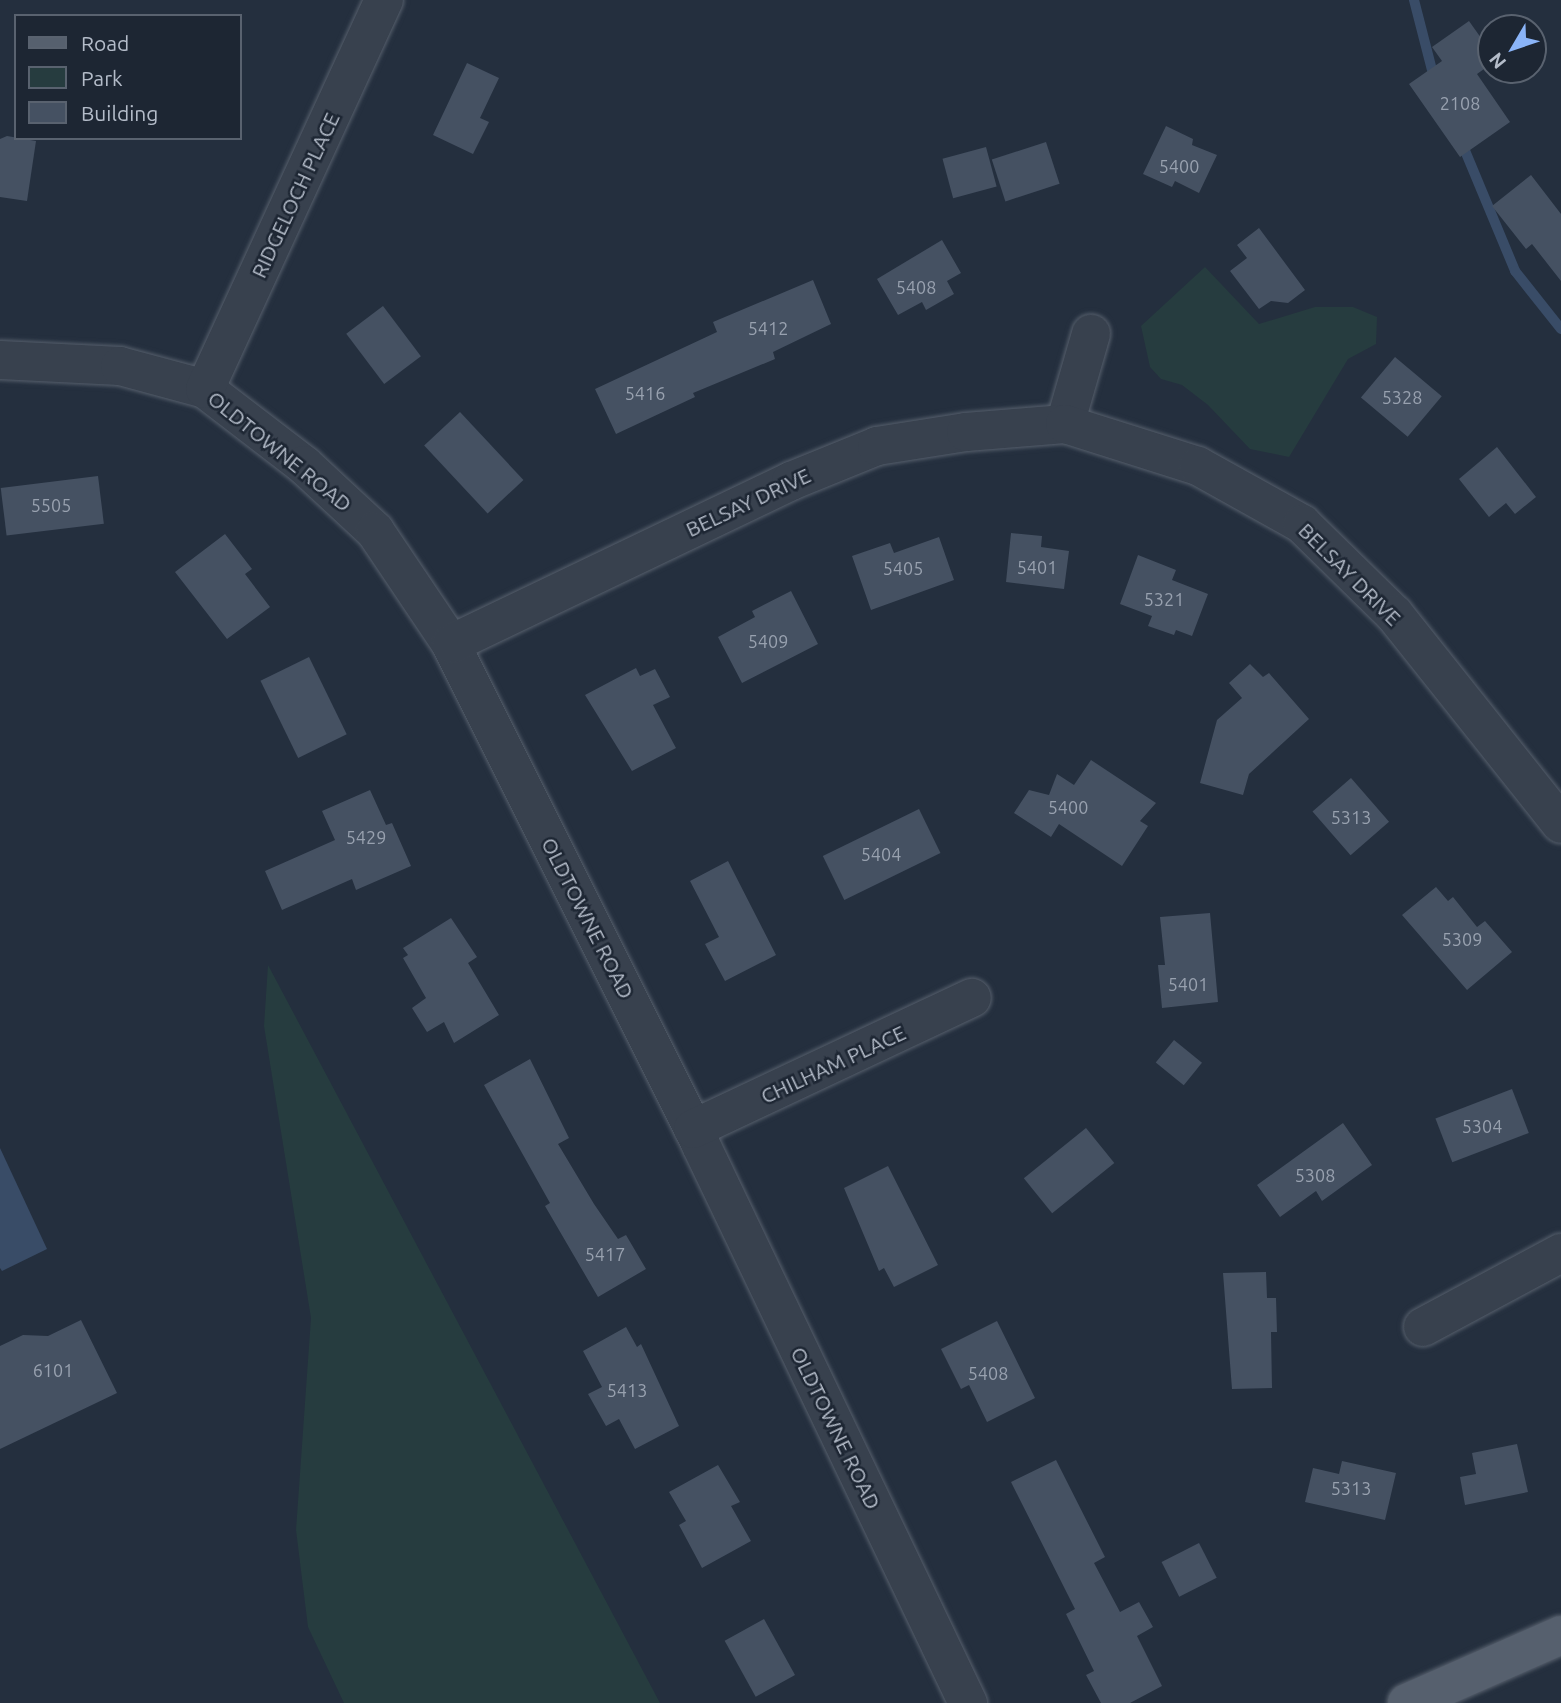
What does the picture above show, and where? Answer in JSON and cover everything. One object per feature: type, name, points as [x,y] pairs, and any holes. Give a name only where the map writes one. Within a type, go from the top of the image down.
[{"type":"main road","points":[[1407,1703],[1561,1635]]},
{"type":"street","name":"RIDGELOCH PLACE","points":[[205,389],[384,0]]},
{"type":"street","points":[[1065,424],[1091,334]]},
{"type":"street","name":"OLDTOWNE ROAD","points":[[0,360],[120,366],[205,389],[304,465],[375,531],[451,644],[693,1129],[968,1703]]},
{"type":"street","name":"BELSAY DRIVE","points":[[451,644],[790,481],[877,446],[966,432],[1065,424],[1198,466],[1302,524],[1394,614],[1561,824]]},
{"type":"street","name":"CHILHAM PLACE","points":[[693,1129],[972,998]]},
{"type":"street","points":[[1423,1327],[1561,1253]]},
{"type":"green space","points":[[1205,267],[1259,324],[1315,307],[1353,307],[1377,317],[1376,344],[1348,359],[1289,457],[1250,449],[1208,405],[1182,385],[1161,379],[1150,367],[1141,326]]},
{"type":"green space","points":[[268,965],[660,1703],[344,1703],[308,1627],[296,1530],[311,1318],[264,1026]]},
{"type":"water","points":[[0,1148],[47,1249],[2,1271],[0,1268]]},
{"type":"building","points":[[1469,21],[1477,32],[1477,84],[1484,84],[1510,122],[1460,157],[1409,84],[1442,61],[1432,47]]},
{"type":"building","points":[[467,63],[499,78],[480,118],[489,122],[473,154],[433,135]]},
{"type":"building","points":[[1166,126],[1193,139],[1192,145],[1217,155],[1199,193],[1175,181],[1172,187],[1143,174]]},
{"type":"building","points":[[7,136],[14,137],[14,140],[36,141],[27,201],[0,197],[0,139]]},
{"type":"building","points":[[1046,142],[1060,184],[1005,201],[992,160]]},
{"type":"building","points":[[986,147],[997,187],[953,198],[943,159]]},
{"type":"building","points":[[1531,175],[1561,214],[1561,281],[1532,244],[1526,249],[1492,206]]},
{"type":"building","points":[[1259,228],[1305,290],[1288,303],[1271,301],[1259,309],[1230,271],[1247,258],[1237,245]]},
{"type":"building","points":[[942,240],[961,273],[947,281],[954,294],[926,310],[922,302],[898,315],[877,279]]},
{"type":"building","points":[[813,280],[831,324],[773,352],[775,359],[693,393],[695,397],[616,434],[595,389],[717,332],[713,322]]},
{"type":"building","points":[[383,306],[421,356],[384,384],[346,334]]},
{"type":"building","points":[[1395,357],[1442,396],[1408,437],[1361,398]]},
{"type":"building","points":[[460,412],[523,480],[488,513],[424,445]]},
{"type":"building","points":[[1497,447],[1536,497],[1515,514],[1506,503],[1489,517],[1459,479]]},
{"type":"building","points":[[98,476],[104,524],[7,536],[1,488]]},
{"type":"building","points":[[1011,533],[1042,536],[1041,547],[1069,551],[1064,589],[1006,582]]},
{"type":"building","points":[[225,534],[252,569],[245,574],[270,607],[227,639],[175,572]]},
{"type":"building","points":[[939,537],[954,580],[871,610],[852,556],[890,543],[894,553]]},
{"type":"building","points":[[1138,555],[1176,570],[1172,580],[1208,594],[1192,636],[1176,630],[1174,635],[1148,626],[1152,616],[1120,604]]},
{"type":"building","points":[[791,591],[818,644],[742,683],[718,637],[755,617],[752,611]]},
{"type":"building","points":[[309,657],[347,734],[298,758],[260,681]]},
{"type":"building","points":[[1250,664],[1263,677],[1269,673],[1309,719],[1249,774],[1243,795],[1200,783],[1217,720],[1242,698],[1229,683]]},
{"type":"building","points":[[636,668],[640,676],[655,669],[670,697],[653,705],[676,748],[632,771],[585,695]]},
{"type":"building","points":[[1091,760],[1156,803],[1140,821],[1148,826],[1122,866],[1059,824],[1051,837],[1014,813],[1029,790],[1049,795],[1057,774],[1074,785]]},
{"type":"building","points":[[1351,778],[1389,822],[1351,855],[1313,811]]},
{"type":"building","points":[[370,790],[386,825],[392,823],[411,866],[356,890],[352,879],[282,910],[265,871],[335,840],[322,811]]},
{"type":"building","points":[[919,809],[940,853],[844,900],[823,856]]},
{"type":"building","points":[[728,861],[776,955],[725,981],[705,944],[719,937],[690,881]]},
{"type":"building","points":[[1436,887],[1448,901],[1453,897],[1477,927],[1485,921],[1512,952],[1467,990],[1402,915]]},
{"type":"building","points":[[1210,913],[1218,1002],[1162,1008],[1158,965],[1165,965],[1160,917]]},
{"type":"building","points":[[451,918],[477,957],[468,963],[499,1015],[454,1043],[444,1022],[427,1032],[412,1008],[426,998],[403,958],[408,955],[403,948]]},
{"type":"building","points":[[1174,1040],[1202,1063],[1184,1085],[1156,1063]]},
{"type":"building","points":[[530,1059],[569,1138],[558,1144],[618,1239],[626,1235],[646,1269],[598,1297],[545,1206],[550,1203],[484,1085]]},
{"type":"building","points":[[1512,1089],[1529,1133],[1452,1162],[1435,1118]]},
{"type":"building","points":[[1343,1123],[1372,1165],[1322,1201],[1316,1191],[1280,1217],[1257,1185]]},
{"type":"building","points":[[1086,1128],[1114,1163],[1052,1213],[1024,1178]]},
{"type":"building","points":[[888,1166],[938,1265],[894,1287],[884,1268],[879,1271],[844,1188]]},
{"type":"building","points":[[1266,1272],[1267,1298],[1276,1298],[1277,1332],[1271,1332],[1272,1388],[1232,1389],[1223,1273]]},
{"type":"building","points":[[81,1320],[117,1393],[0,1449],[0,1346],[23,1335],[48,1336]]},
{"type":"building","points":[[997,1321],[1035,1398],[987,1422],[969,1385],[961,1389],[941,1349]]},
{"type":"building","points":[[626,1327],[637,1347],[641,1344],[679,1426],[635,1449],[619,1419],[606,1426],[588,1394],[602,1387],[583,1351]]},
{"type":"building","points":[[1517,1444],[1528,1492],[1465,1505],[1460,1477],[1476,1474],[1472,1453]]},
{"type":"building","points":[[1056,1460],[1105,1557],[1094,1563],[1120,1612],[1139,1602],[1153,1627],[1137,1636],[1162,1686],[1130,1703],[1101,1703],[1086,1675],[1094,1671],[1066,1614],[1075,1609],[1011,1482]]},
{"type":"building","points":[[1342,1461],[1396,1473],[1385,1520],[1305,1502],[1313,1468],[1339,1474]]},
{"type":"building","points":[[718,1465],[740,1502],[731,1506],[751,1541],[702,1568],[679,1525],[686,1521],[669,1492]]},
{"type":"building","points":[[1199,1543],[1217,1578],[1179,1597],[1162,1562]]},
{"type":"building","points":[[764,1619],[795,1675],[756,1697],[725,1641]]},
{"type":"waterway","points":[[1414,0],[1435,82]]},
{"type":"waterway","points":[[1461,141],[1515,271],[1561,329]]}]
